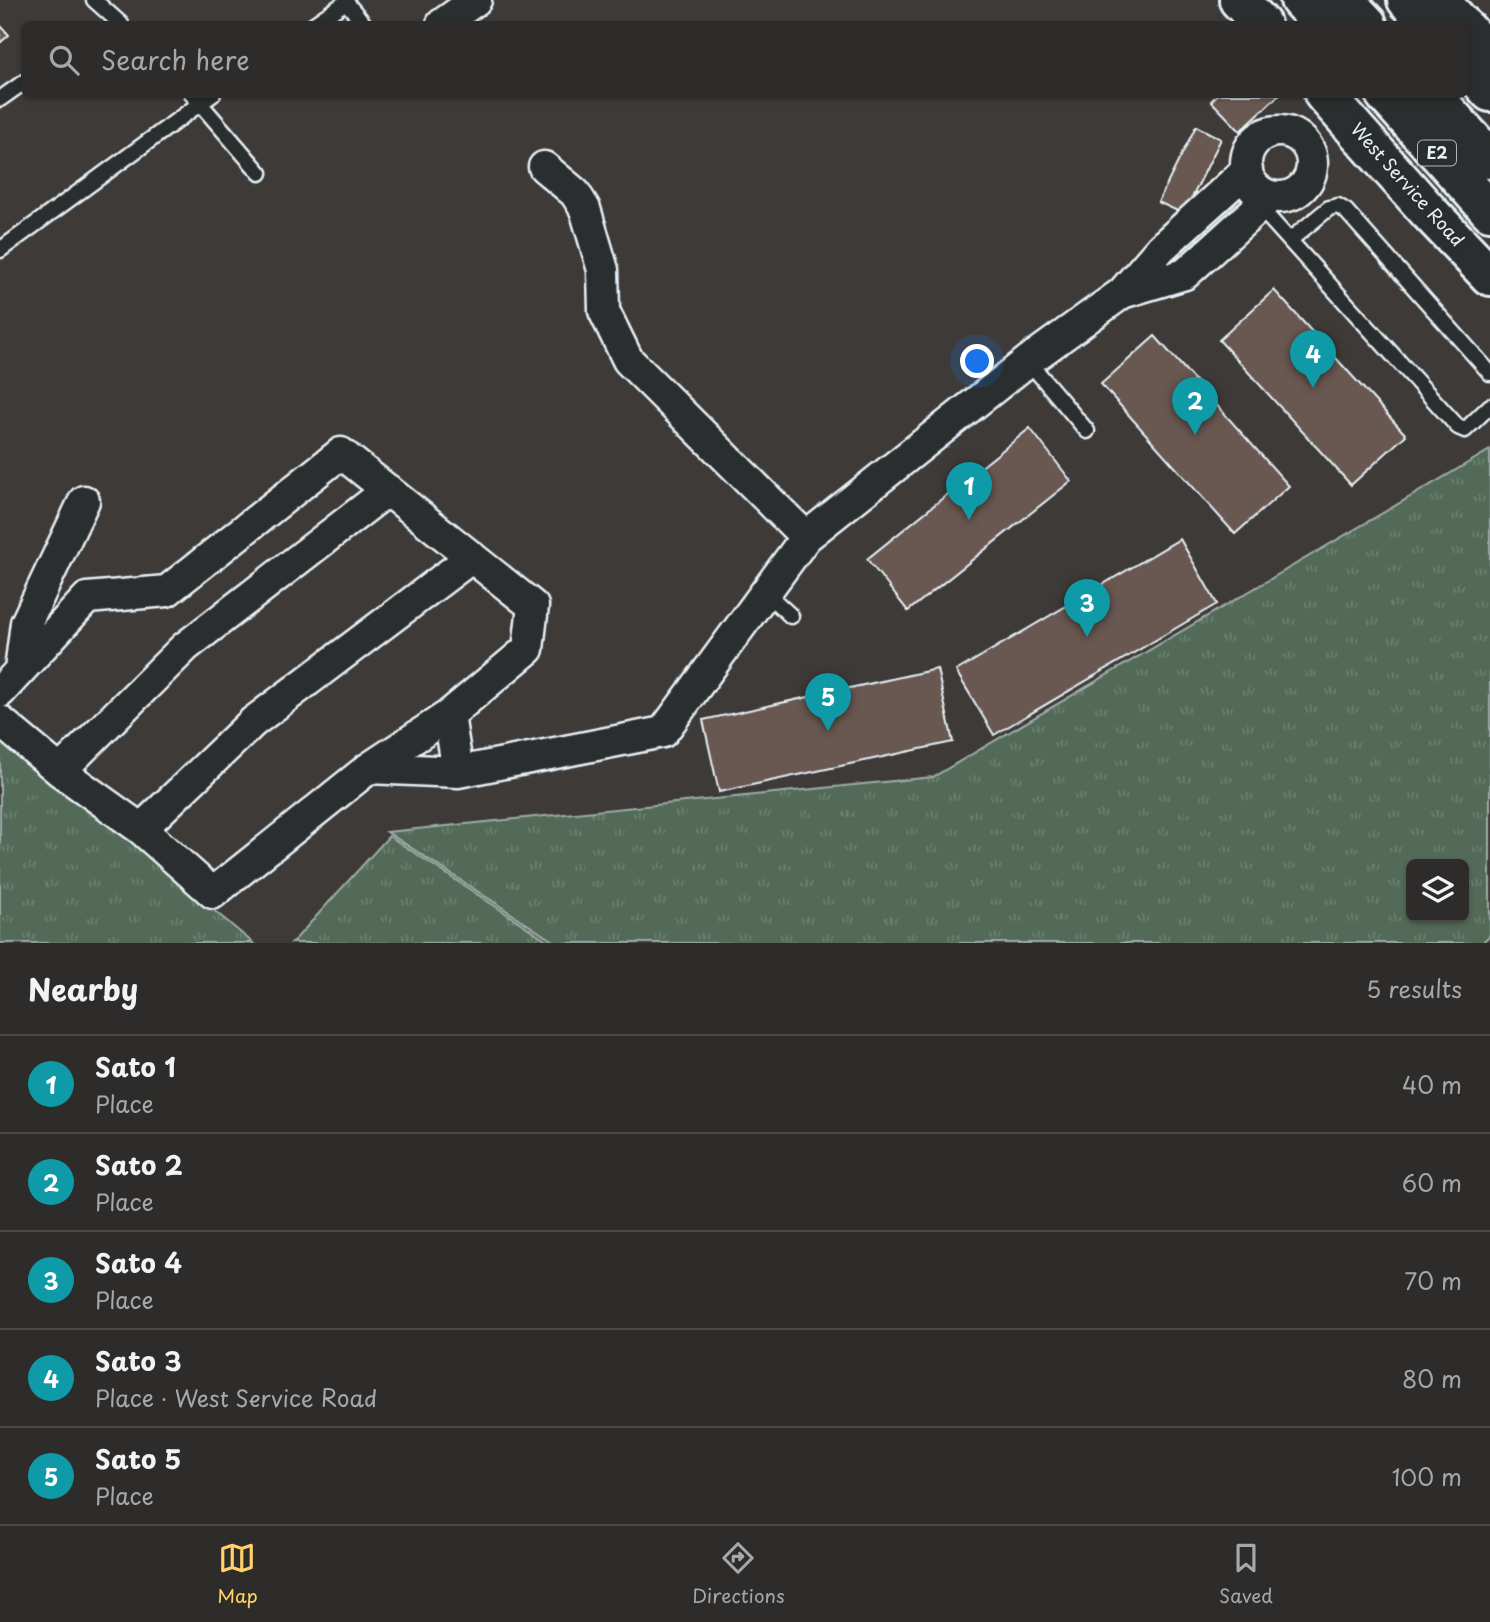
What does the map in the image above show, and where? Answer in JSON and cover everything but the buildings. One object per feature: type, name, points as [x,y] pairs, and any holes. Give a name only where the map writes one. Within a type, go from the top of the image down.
[{"type":"main road","points":[[1239,0],[1258,21]]},
{"type":"main road","points":[[1300,0],[1319,21]]},
{"type":"main road","points":[[1344,0],[1364,21]]},
{"type":"main road","points":[[1374,0],[1393,21]]},
{"type":"main road","points":[[1406,0],[1426,21]]},
{"type":"main road","points":[[1439,0],[1458,21]]},
{"type":"main road","points":[[1472,0],[1490,19]]},
{"type":"main road","points":[[1469,33],[1490,56]]},
{"type":"main road","points":[[1469,69],[1490,92]]},
{"type":"main road","name":"E2","points":[[1389,98],[1490,211]]},
{"type":"main road","name":"E2","points":[[1435,98],[1490,159]]},
{"type":"main road","points":[[1464,98],[1490,127]]},
{"type":"main road","name":"West Service Road","points":[[1331,102],[1490,276]]},
{"type":"street","points":[[446,21],[476,0]]},
{"type":"street","points":[[1303,141],[1331,102]]},
{"type":"street","points":[[369,768],[458,772],[663,732],[806,537],[1028,361],[1122,293],[1161,248],[1241,175],[1254,143],[1269,133],[1288,132],[1303,141],[1312,160],[1308,181],[1292,195],[1266,202],[1185,274],[1122,293]]},
{"type":"street","points":[[544,167],[576,193],[585,209],[603,270],[604,311],[628,360],[806,537]]},
{"type":"street","points":[[1241,175],[1255,187],[1266,202]]},
{"type":"street","points":[[0,692],[87,598],[167,591],[341,453],[533,606],[527,649],[449,715],[369,768],[213,893],[141,830],[60,771],[0,721]]},
{"type":"street","points":[[60,771],[186,647],[388,490]]},
{"type":"street","points":[[20,670],[26,623],[84,501]]},
{"type":"street","points":[[141,830],[253,723],[472,557]]},
{"type":"street","points":[[52,569],[87,598]]},
{"type":"street","points":[[449,715],[458,772]]},
{"type":"lane","points":[[94,0],[114,21]]},
{"type":"lane","points":[[318,21],[346,2],[362,21]]},
{"type":"lane","points":[[0,99],[21,84]]},
{"type":"lane","points":[[0,250],[201,98]]},
{"type":"lane","points":[[203,98],[260,173]]},
{"type":"lane","points":[[1266,202],[1290,240],[1458,427],[1465,430],[1490,406]]},
{"type":"lane","points":[[1290,240],[1329,208],[1338,206],[1346,211],[1490,373]]},
{"type":"lane","points":[[1028,361],[1087,431]]},
{"type":"lane","points":[[765,592],[791,615]]},
{"type":"green space","points":[[1490,450],[1490,935],[1482,943],[556,943],[387,832],[933,777]]},
{"type":"green space","points":[[0,731],[253,943],[0,943]]},
{"type":"green space","points":[[389,836],[551,943],[292,943]]},
{"type":"place","name":"Sato 3","points":[[1313,388]]},
{"type":"place","name":"Sato 2","points":[[1195,435]]},
{"type":"place","name":"Sato 1","points":[[969,520]]},
{"type":"place","name":"Sato 4","points":[[1087,637]]},
{"type":"place","name":"Sato 5","points":[[828,731]]}]
